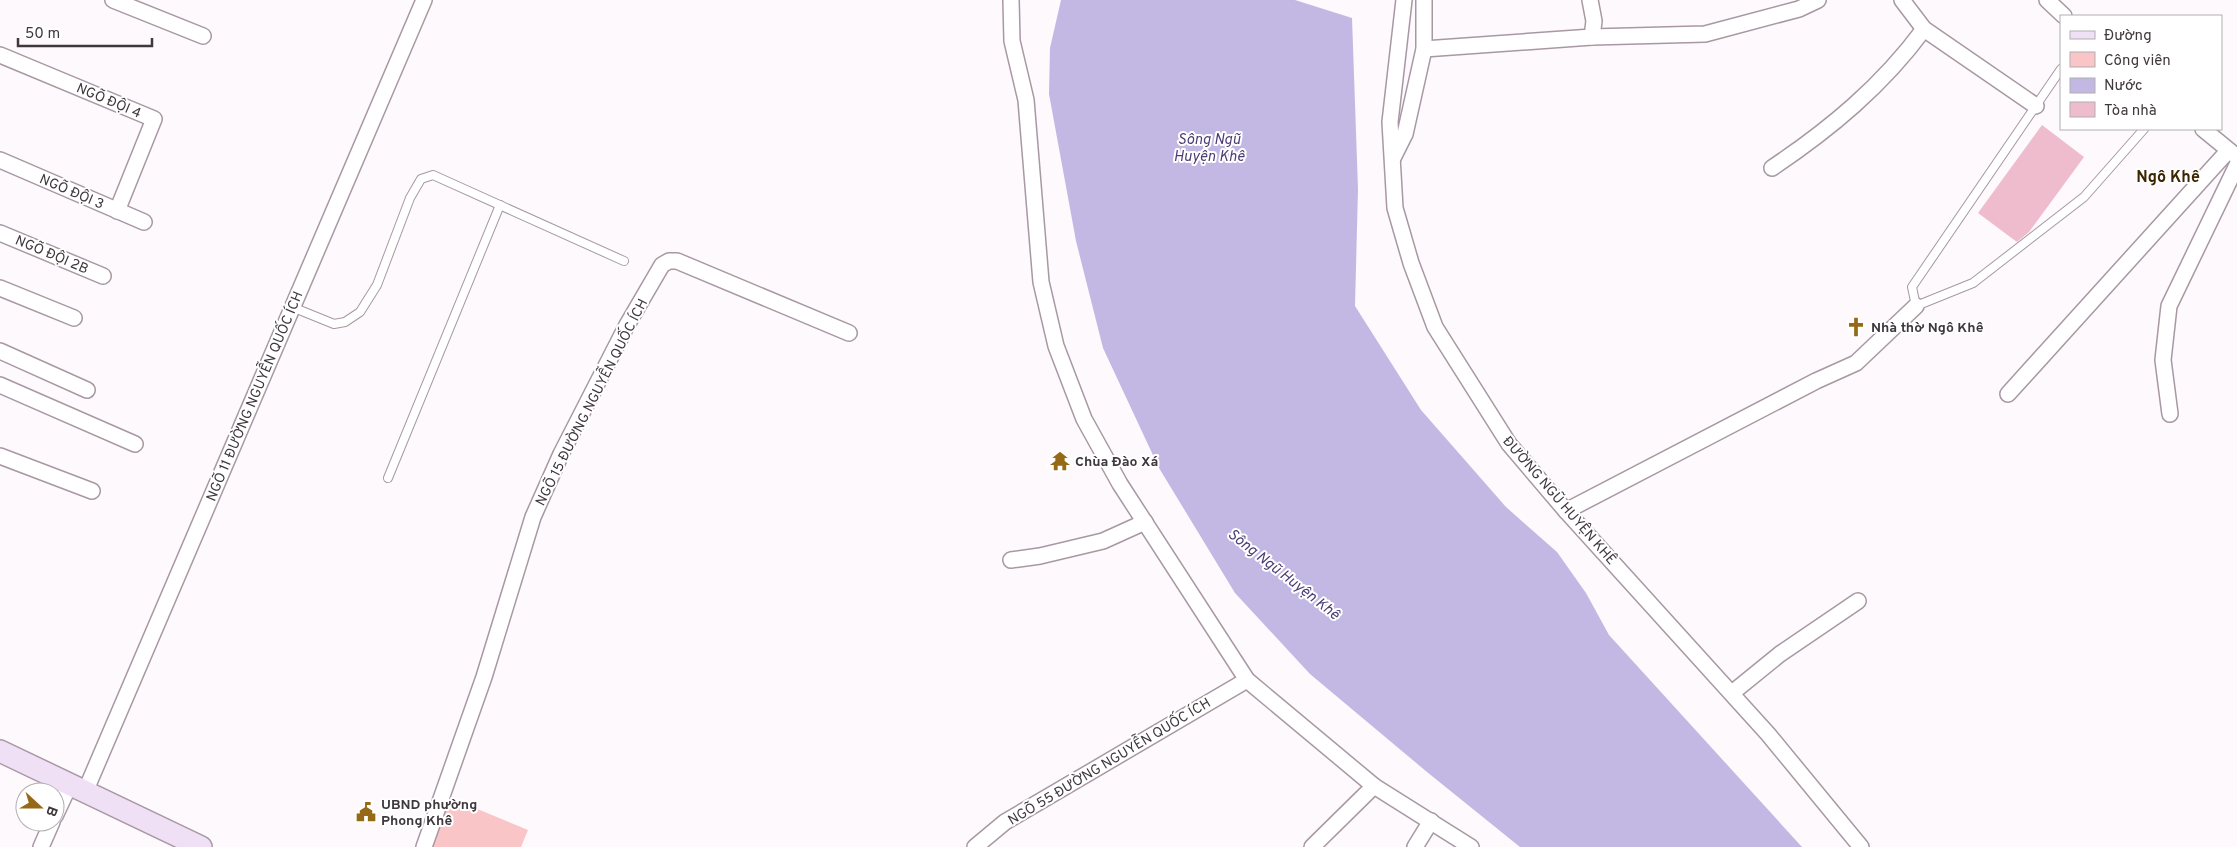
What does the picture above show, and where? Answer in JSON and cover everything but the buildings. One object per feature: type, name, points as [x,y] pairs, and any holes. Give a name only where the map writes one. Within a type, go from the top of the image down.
[{"type":"street","points":[[113,0],[202,36]]},
{"type":"street","name":"NGÕ 11 ĐƯỜNG NGUYỄN QUỐC ÍCH","points":[[65,803],[77,788],[292,307],[424,0]]},
{"type":"street","points":[[1011,0],[1012,41],[1026,100],[1042,282],[1056,346],[1084,419],[1145,522],[1247,680],[1374,786],[1471,847]]},
{"type":"street","name":"ĐƯỜNG NGŨ HUYỆN KHÊ","points":[[1404,0],[1390,122],[1395,208],[1411,262],[1435,327],[1509,444],[1566,511],[1768,734],[1861,847]]},
{"type":"street","points":[[1392,160],[1405,134],[1424,50],[1424,0]]},
{"type":"street","points":[[1590,0],[1594,21],[1592,38]]},
{"type":"street","points":[[1424,50],[1592,38],[1705,34],[1799,9],[1818,0]]},
{"type":"street","points":[[1902,0],[1924,29],[2036,106]]},
{"type":"street","points":[[2047,0],[2063,15]]},
{"type":"street","points":[[1772,168],[1814,140],[1850,112],[1885,77],[1924,29]]},
{"type":"street","name":"NGÕ ĐỘI 4","points":[[0,55],[154,119],[117,211]]},
{"type":"street","points":[[2008,394],[2232,154],[2204,130]]},
{"type":"street","name":"NGÕ ĐỘI 3","points":[[0,160],[144,222]]},
{"type":"street","points":[[2170,414],[2163,360],[2169,306],[2237,165]]},
{"type":"street","name":"NGÕ ĐỘI 2B","points":[[0,233],[103,276]]},
{"type":"street","name":"NGÕ 15 ĐƯỜNG NGUYỄN QUỐC ÍCH","points":[[424,847],[484,676],[533,516],[561,454],[627,325],[662,265],[669,261],[677,261],[849,333]]},
{"type":"street","points":[[0,288],[74,318]]},
{"type":"street","points":[[1566,511],[1816,381],[1856,363],[1916,306]]},
{"type":"street","points":[[0,351],[87,390]]},
{"type":"street","points":[[0,385],[135,444]]},
{"type":"street","points":[[0,456],[92,491]]},
{"type":"street","points":[[1011,560],[1040,556],[1103,541],[1145,522]]},
{"type":"street","points":[[1732,693],[1780,654],[1858,602]]},
{"type":"street","name":"NGÕ 55 ĐƯỜNG NGUYỄN QUỐC ÍCH","points":[[975,847],[1005,822],[1247,680]]},
{"type":"street","points":[[0,751],[201,847]]},
{"type":"street","points":[[1312,847],[1374,786]]},
{"type":"street","points":[[1415,847],[1431,821]]},
{"type":"street","points":[[41,847],[48,832]]},
{"type":"lane","points":[[2060,71],[1912,287],[1916,306],[1973,283],[2025,243],[2084,197],[2143,130]]},
{"type":"lane","points":[[292,307],[334,324],[345,322],[360,312],[377,285],[410,198],[421,179],[433,175],[624,261]]},
{"type":"lane","points":[[388,478],[500,205]]},
{"type":"green space","points":[[446,796],[528,830],[521,847],[426,847]]},
{"type":"water","name":"Sông Ngũ Huyện Khê","points":[[1061,0],[1295,0],[1352,18],[1358,189],[1355,306],[1421,410],[1506,507],[1557,552],[1586,593],[1609,635],[1802,847],[1520,847],[1310,674],[1235,593],[1159,468],[1103,348],[1076,241],[1049,94],[1050,48]]},
{"type":"place","name":"Nhà thờ Ngô Khê","points":[[1856,327]]},
{"type":"place","name":"Chùa Đào Xá","points":[[1060,461]]},
{"type":"place","name":"UBND phường Phong Khê","points":[[366,812]]},
{"type":"district","name":"Ngô Khê","points":[[2168,176]]}]
